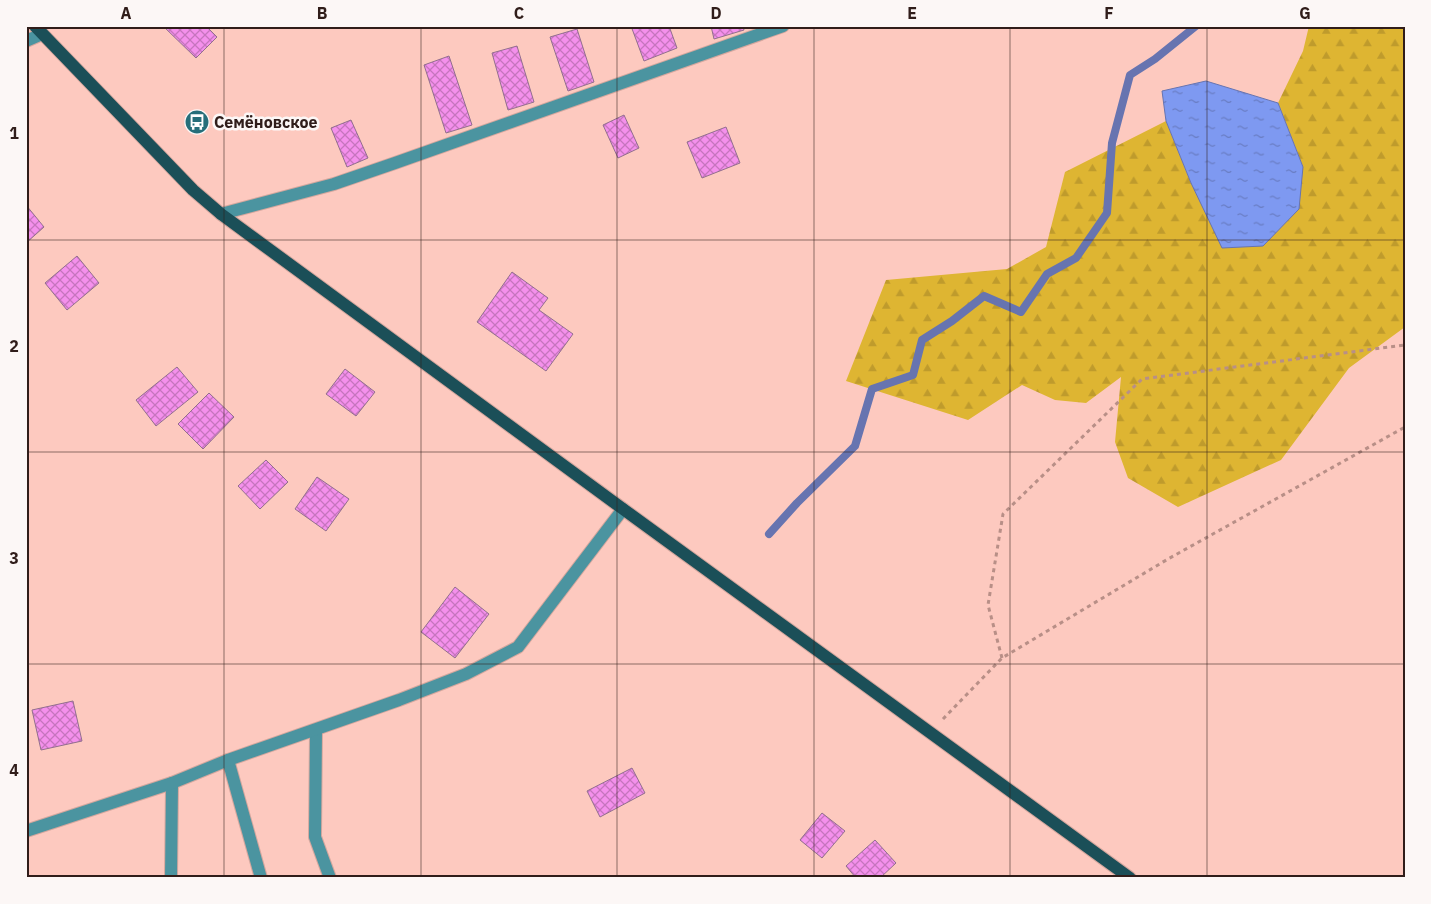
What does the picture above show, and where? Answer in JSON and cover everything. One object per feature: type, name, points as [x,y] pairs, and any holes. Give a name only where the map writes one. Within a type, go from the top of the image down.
[{"type":"main road","points":[[38,30],[194,190],[221,214],[1130,878]]},
{"type":"street","points":[[221,214],[334,184],[783,26]]},
{"type":"street","points":[[26,41],[38,30]]},
{"type":"street","points":[[26,831],[172,783],[228,760],[458,678],[518,647],[623,509]]},
{"type":"street","points":[[316,730],[316,837],[330,878]]},
{"type":"street","points":[[228,760],[261,878]]},
{"type":"street","points":[[171,878],[172,783]]},
{"type":"path","points":[[1002,658],[988,605],[1003,514],[1142,379],[1405,345]]},
{"type":"path","points":[[930,732],[1002,658],[1168,559],[1405,427]]},
{"type":"green space","points":[[1309,26],[1405,26],[1405,327],[1349,368],[1281,460],[1178,507],[1128,478],[1115,442],[1121,377],[1086,403],[1055,400],[1022,385],[968,420],[846,381],[886,280],[1007,269],[1046,247],[1065,172],[1166,121],[1191,183],[1303,167],[1278,103],[1303,51]]},
{"type":"water","points":[[1206,81],[1278,103],[1303,167],[1299,209],[1263,246],[1222,248],[1191,183],[1166,121],[1162,91]]},
{"type":"building","points":[[163,26],[206,26],[217,37],[196,58]]},
{"type":"building","points":[[631,26],[669,26],[677,48],[644,61]]},
{"type":"building","points":[[711,26],[743,26],[744,30],[714,39]]},
{"type":"building","points":[[577,29],[594,82],[568,91],[550,37]]},
{"type":"building","points":[[517,46],[534,102],[508,110],[492,53]]},
{"type":"building","points":[[449,56],[472,125],[446,133],[424,65]]},
{"type":"building","points":[[624,115],[639,148],[618,158],[603,125]]},
{"type":"building","points":[[351,120],[368,158],[347,167],[331,128]]},
{"type":"building","points":[[726,127],[740,163],[702,178],[687,142]]},
{"type":"building","points":[[26,205],[44,227],[26,243]]},
{"type":"building","points":[[77,256],[99,283],[67,310],[45,283]]},
{"type":"building","points":[[512,272],[548,298],[539,310],[573,334],[546,371],[477,322]]},
{"type":"building","points":[[177,367],[198,392],[156,426],[136,400]]},
{"type":"building","points":[[345,369],[375,392],[356,416],[326,394]]},
{"type":"building","points":[[209,393],[234,417],[203,449],[178,424]]},
{"type":"building","points":[[266,460],[288,482],[260,509],[238,486]]},
{"type":"building","points":[[317,477],[349,499],[326,531],[295,509]]},
{"type":"building","points":[[455,587],[489,614],[455,658],[421,632]]},
{"type":"building","points":[[73,701],[82,741],[41,750],[32,710]]},
{"type":"building","points":[[632,768],[645,793],[600,817],[587,791]]},
{"type":"building","points":[[822,813],[845,831],[822,858],[800,840]]},
{"type":"building","points":[[875,840],[896,863],[880,878],[856,878],[846,866]]},
{"type":"waterway","points":[[769,534],[797,503],[855,446],[872,389],[913,375],[922,340],[952,321],[984,296],[1021,312],[1047,274],[1076,258],[1107,213],[1112,143],[1130,75],[1155,59],[1196,26]]},
{"type":"place","name":"Семёновское","points":[[197,122]]}]
